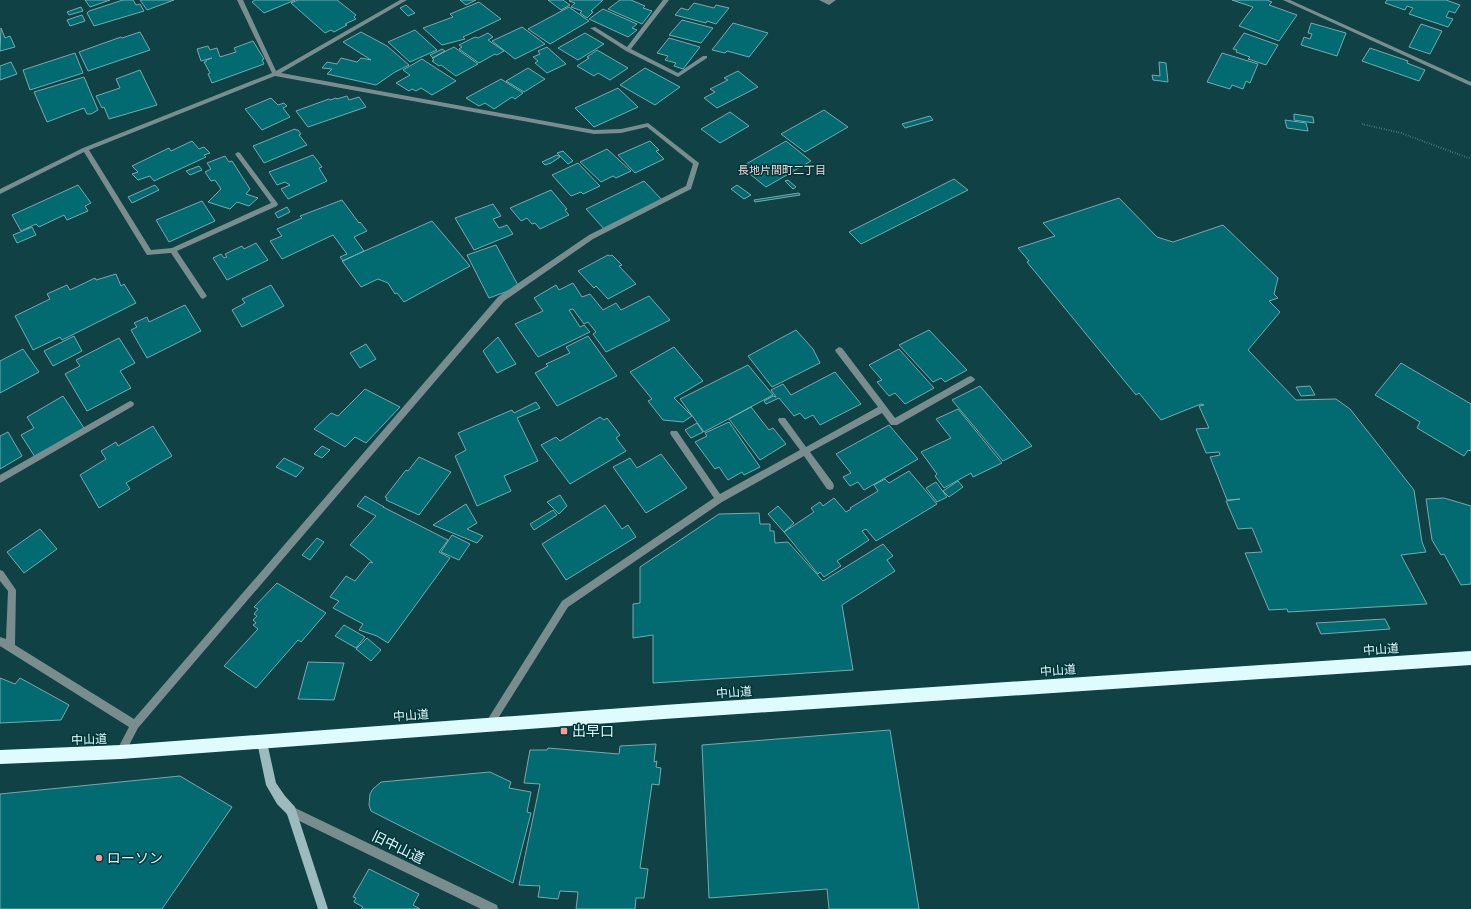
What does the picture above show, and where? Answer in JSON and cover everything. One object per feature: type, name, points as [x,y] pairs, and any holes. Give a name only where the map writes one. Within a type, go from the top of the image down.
[{"type":"highway","name":"中山道","points":[[0,757],[121,752],[489,725],[1471,658]]},
{"type":"street","points":[[240,0],[275,74]]},
{"type":"street","points":[[0,192],[86,149],[275,74],[404,0]]},
{"type":"street","points":[[628,50],[666,0]]},
{"type":"street","points":[[822,0],[829,3],[833,0]]},
{"type":"street","points":[[1286,0],[1471,84]]},
{"type":"street","points":[[592,28],[628,50],[678,75],[706,57]]},
{"type":"street","points":[[121,752],[135,725],[501,299],[591,237],[689,187],[696,163],[648,125],[621,131],[594,132],[275,74]]},
{"type":"street","points":[[86,149],[149,253],[173,250],[275,204],[238,154]]},
{"type":"street","points":[[173,250],[203,296]]},
{"type":"street","points":[[838,350],[894,423],[971,379]]},
{"type":"street","points":[[0,479],[130,404]]},
{"type":"street","points":[[489,725],[565,604],[719,499],[883,408]]},
{"type":"street","points":[[782,420],[830,486]]},
{"type":"street","points":[[674,433],[719,499]]},
{"type":"street","points":[[0,574],[12,590],[10,647]]},
{"type":"street","points":[[0,641],[135,725]]},
{"type":"street","points":[[262,742],[271,785],[281,800],[291,811],[323,909]]},
{"type":"street","name":"旧中山道","points":[[291,811],[493,909]]},
{"type":"path","points":[[1362,124],[1401,133],[1471,159]]},
{"type":"building","points":[[85,0],[110,0],[90,7]]},
{"type":"building","points":[[123,0],[133,0],[136,5],[140,4],[144,11],[94,26],[87,13],[89,11]]},
{"type":"building","points":[[140,0],[174,0],[147,10]]},
{"type":"building","points":[[255,0],[295,0],[264,13],[252,2]]},
{"type":"building","points":[[298,0],[337,0],[356,15],[354,17],[356,19],[345,24],[347,25],[334,32],[331,30],[325,33],[291,3]]},
{"type":"building","points":[[460,0],[476,0],[466,5]]},
{"type":"building","points":[[548,0],[563,0],[570,5],[561,10]]},
{"type":"building","points":[[603,0],[591,11],[593,12],[587,18],[580,13],[582,11],[571,7],[575,3],[569,1]]},
{"type":"building","points":[[620,0],[631,0],[645,6],[643,8],[652,11],[642,24],[608,9]]},
{"type":"building","points":[[1232,0],[1267,0],[1272,2],[1269,5],[1297,15],[1279,41],[1239,26],[1253,7]]},
{"type":"building","points":[[1387,0],[1446,0],[1460,5],[1455,13],[1449,11],[1446,17],[1453,19],[1448,27],[1409,14],[1413,8],[1407,6],[1405,10],[1385,3]]},
{"type":"building","points":[[479,2],[501,19],[463,37],[465,39],[442,45],[423,28],[453,17],[450,14]]},
{"type":"building","points":[[694,3],[714,8],[716,5],[729,8],[716,24],[675,15],[681,8],[688,10]]},
{"type":"building","points":[[406,5],[415,13],[408,16],[400,8]]},
{"type":"building","points":[[81,7],[83,11],[69,15],[67,12]]},
{"type":"building","points":[[569,7],[589,21],[550,44],[528,29]]},
{"type":"building","points":[[603,9],[637,24],[632,28],[637,30],[628,37],[589,19]]},
{"type":"building","points":[[82,15],[85,21],[70,26],[67,20]]},
{"type":"building","points":[[682,20],[713,28],[701,43],[669,35]]},
{"type":"building","points":[[733,23],[768,33],[749,57],[727,51],[725,53],[712,50]]},
{"type":"building","points":[[1311,23],[1346,33],[1337,56],[1301,45],[1304,37],[1310,39],[1312,34],[1308,33]]},
{"type":"building","points":[[1421,24],[1442,31],[1430,54],[1409,47]]},
{"type":"building","points":[[522,27],[545,44],[515,59],[492,41]]},
{"type":"building","points":[[1,28],[5,38],[10,36],[15,47],[0,51]]},
{"type":"building","points":[[415,30],[437,50],[410,62],[388,42]]},
{"type":"building","points":[[140,32],[150,50],[88,71],[79,52]]},
{"type":"building","points":[[361,32],[387,46],[409,65],[395,72],[376,85],[327,74],[332,69],[322,68],[327,62],[337,64],[341,58],[357,62],[361,58],[371,60],[343,42]]},
{"type":"building","points":[[488,33],[493,37],[488,40],[504,51],[479,63],[459,49],[462,47],[459,45],[475,37],[478,38]]},
{"type":"building","points":[[585,33],[604,44],[578,60],[558,48]]},
{"type":"building","points":[[1244,33],[1278,45],[1266,65],[1248,59],[1250,57],[1236,52],[1237,50],[1233,49]]},
{"type":"building","points":[[669,38],[700,47],[683,69],[674,66],[676,63],[665,60],[668,56],[657,53]]},
{"type":"building","points":[[253,41],[264,59],[262,60],[264,64],[212,83],[208,74],[210,73],[204,62],[212,58],[201,61],[197,49],[208,46],[210,50],[217,48],[220,57],[236,52],[234,48]]},
{"type":"building","points":[[454,47],[478,64],[456,76],[441,65],[439,66],[432,61],[434,60],[432,58]]},
{"type":"building","points":[[547,47],[566,64],[547,73],[535,63],[538,61],[533,57],[540,54],[538,51]]},
{"type":"building","points":[[1370,48],[1408,61],[1407,63],[1425,70],[1419,81],[1362,61]]},
{"type":"building","points":[[442,49],[445,51],[433,58],[430,55]]},
{"type":"building","points":[[597,50],[628,68],[610,80],[598,73],[594,76],[577,66],[589,58],[587,57]]},
{"type":"building","points":[[75,53],[83,73],[30,90],[23,70]]},
{"type":"building","points":[[1222,53],[1258,64],[1250,83],[1246,81],[1243,89],[1232,85],[1230,89],[1207,82]]},
{"type":"building","points":[[422,59],[456,81],[432,95],[421,88],[416,91],[412,89],[409,91],[396,83],[410,75],[403,70]]},
{"type":"building","points":[[11,62],[17,74],[0,80],[0,66]]},
{"type":"building","points":[[1159,62],[1166,63],[1168,82],[1153,80],[1152,75],[1160,76]]},
{"type":"building","points":[[528,68],[545,79],[524,92],[506,81]]},
{"type":"building","points":[[645,68],[680,87],[655,105],[620,85]]},
{"type":"building","points":[[140,70],[157,105],[109,119],[104,107],[102,108],[96,96],[120,88],[116,79]]},
{"type":"building","points":[[738,71],[758,87],[717,108],[704,98],[715,92],[710,89],[728,80],[724,78]]},
{"type":"building","points":[[84,77],[98,110],[91,114],[87,114],[84,108],[47,122],[34,92]]},
{"type":"building","points":[[501,79],[523,93],[515,99],[512,97],[494,109],[485,103],[479,106],[466,98]]},
{"type":"building","points":[[618,88],[638,107],[594,127],[575,108]]},
{"type":"building","points":[[347,96],[349,100],[359,97],[366,107],[308,127],[296,111],[329,99],[337,99]]},
{"type":"building","points":[[271,98],[278,105],[284,103],[287,106],[283,108],[290,117],[262,130],[245,109]]},
{"type":"building","points":[[824,110],[848,127],[805,152],[781,134]]},
{"type":"building","points":[[730,112],[749,126],[720,143],[701,129]]},
{"type":"building","points":[[1294,114],[1313,117],[1314,123],[1294,120]]},
{"type":"building","points":[[930,116],[933,120],[905,128],[902,124]]},
{"type":"building","points":[[1285,120],[1306,123],[1308,131],[1287,128]]},
{"type":"building","points":[[295,129],[301,134],[299,135],[307,145],[264,163],[253,146]]},
{"type":"building","points":[[192,141],[199,149],[204,147],[210,153],[204,155],[206,157],[154,181],[150,176],[138,180],[132,174],[138,172],[132,166],[169,148],[171,151]]},
{"type":"building","points":[[650,141],[659,150],[656,151],[664,159],[635,173],[618,155]]},
{"type":"building","points":[[786,141],[811,161],[766,187],[741,167]]},
{"type":"building","points":[[607,149],[631,171],[616,178],[613,176],[601,182],[580,162]]},
{"type":"building","points":[[563,151],[573,161],[568,164],[557,153]]},
{"type":"building","points":[[313,155],[322,167],[319,168],[327,181],[288,199],[281,189],[290,185],[285,182],[277,185],[269,172]]},
{"type":"building","points":[[557,155],[560,157],[551,163],[545,165],[542,162]]},
{"type":"building","points":[[225,156],[229,162],[232,161],[250,189],[246,194],[258,198],[249,206],[237,202],[230,209],[208,202],[221,189],[215,180],[211,181],[205,172],[211,169],[207,163]]},
{"type":"building","points":[[578,163],[600,186],[583,194],[581,192],[571,196],[552,175]]},
{"type":"building","points":[[199,166],[202,170],[190,175],[186,171]]},
{"type":"building","points":[[954,179],[968,190],[861,244],[849,232]]},
{"type":"building","points":[[788,180],[796,187],[793,189],[785,181]]},
{"type":"building","points":[[644,181],[663,201],[605,230],[586,209]]},
{"type":"building","points":[[78,185],[91,203],[85,206],[88,211],[67,220],[64,215],[39,227],[36,224],[21,231],[12,215]]},
{"type":"building","points":[[155,185],[159,190],[132,203],[128,197]]},
{"type":"building","points":[[737,185],[751,195],[744,199],[731,189]]},
{"type":"building","points":[[551,190],[567,209],[565,210],[569,215],[540,229],[535,223],[532,224],[527,218],[521,221],[510,208]]},
{"type":"building","points":[[799,193],[800,195],[755,202],[754,200]]},
{"type":"building","points":[[1119,198],[1157,237],[1173,242],[1223,225],[1278,278],[1274,294],[1278,298],[1269,301],[1280,312],[1248,350],[1296,400],[1336,399],[1350,409],[1414,490],[1422,542],[1426,552],[1401,555],[1427,604],[1288,612],[1287,609],[1269,610],[1245,553],[1262,552],[1252,528],[1238,529],[1226,501],[1240,499],[1227,500],[1210,457],[1220,455],[1219,452],[1206,453],[1196,429],[1209,428],[1199,406],[1204,405],[1201,404],[1161,420],[1139,393],[1136,395],[1027,262],[1029,261],[1018,248],[1055,236],[1043,223]]},
{"type":"building","points":[[342,200],[359,223],[360,222],[367,231],[354,237],[364,251],[343,261],[340,257],[347,254],[333,235],[282,259],[270,241],[282,236],[277,229],[302,218],[300,216]]},
{"type":"building","points":[[202,201],[215,221],[169,242],[156,220]]},
{"type":"building","points":[[493,204],[501,216],[493,219],[499,228],[507,225],[513,234],[474,250],[455,218]]},
{"type":"building","points":[[287,207],[290,212],[278,218],[275,213]]},
{"type":"building","points":[[432,221],[470,266],[404,302],[397,293],[395,294],[388,283],[378,279],[361,287],[342,261]]},
{"type":"building","points":[[32,227],[36,235],[17,243],[13,235]]},
{"type":"building","points":[[256,243],[268,260],[227,280],[213,258],[221,254],[224,258],[227,257],[225,254],[242,246],[244,249]]},
{"type":"building","points":[[496,245],[519,287],[489,298],[467,255]]},
{"type":"building","points":[[608,255],[612,255],[622,265],[619,266],[636,284],[608,299],[596,286],[594,288],[578,271]]},
{"type":"building","points":[[116,274],[121,286],[124,284],[136,303],[62,340],[60,337],[33,350],[15,316],[50,299],[47,294],[67,285],[70,290],[95,278],[96,280]]},
{"type":"building","points":[[573,283],[582,297],[590,294],[603,310],[616,303],[621,310],[649,296],[670,320],[606,352],[593,334],[596,332],[588,322],[584,324],[573,309],[569,310],[580,327],[584,325],[590,332],[538,357],[515,324],[543,311],[534,298],[556,285],[559,290]]},
{"type":"building","points":[[271,285],[284,306],[242,327],[232,310],[245,303],[242,299]]},
{"type":"building","points":[[185,305],[201,331],[147,358],[131,330],[137,327],[134,323],[147,317],[149,322]]},
{"type":"building","points":[[796,330],[813,349],[820,363],[772,387],[748,356]]},
{"type":"building","points":[[929,330],[967,370],[945,382],[941,378],[933,382],[899,345]]},
{"type":"building","points":[[74,336],[82,351],[53,366],[44,351]]},
{"type":"building","points":[[588,336],[617,376],[557,406],[535,373],[548,366],[546,364],[570,353],[566,347]]},
{"type":"building","points":[[498,337],[516,364],[497,373],[483,351]]},
{"type":"building","points":[[119,338],[135,363],[120,371],[131,388],[87,411],[65,374],[80,366],[76,360]]},
{"type":"building","points":[[366,344],[376,359],[360,368],[350,353]]},
{"type":"building","points":[[674,347],[703,381],[674,398],[692,416],[683,422],[663,420],[648,401],[652,399],[630,372]]},
{"type":"building","points":[[23,349],[39,372],[0,393],[0,361]]},
{"type":"building","points":[[899,349],[934,388],[905,404],[895,393],[889,396],[877,382],[882,380],[869,365]]},
{"type":"building","points":[[1401,363],[1471,404],[1471,451],[1468,450],[1464,456],[1417,428],[1420,422],[1375,395]]},
{"type":"building","points":[[748,365],[773,395],[704,432],[680,399]]},
{"type":"building","points":[[835,372],[861,404],[820,425],[813,415],[805,419],[800,413],[794,416],[779,398],[766,404],[764,401],[773,396],[776,397],[771,390],[783,384],[791,395]]},
{"type":"building","points":[[980,386],[1032,446],[1003,461],[952,400]]},
{"type":"building","points":[[1310,386],[1315,395],[1301,396],[1296,387]]},
{"type":"building","points":[[365,389],[400,407],[366,443],[355,437],[345,447],[314,429],[331,413],[338,416]]},
{"type":"building","points":[[63,396],[84,428],[35,457],[21,435],[34,428],[27,417]]},
{"type":"building","points":[[536,402],[540,408],[517,418],[538,461],[504,476],[511,491],[477,506],[455,456],[466,450],[458,433],[512,410],[514,413]]},
{"type":"building","points":[[751,407],[769,430],[773,428],[786,444],[760,460],[729,419]]},
{"type":"building","points":[[958,409],[1002,463],[973,477],[971,473],[944,488],[935,476],[937,474],[921,452],[951,438],[936,419]]},
{"type":"building","points":[[600,417],[604,420],[607,418],[620,435],[616,438],[626,451],[570,484],[541,445],[556,437],[560,441]]},
{"type":"building","points":[[729,422],[760,467],[744,475],[742,472],[728,480],[719,467],[715,469],[695,442],[707,436],[705,433]]},
{"type":"building","points":[[697,423],[703,432],[691,438],[685,430]]},
{"type":"building","points":[[889,425],[918,459],[864,490],[858,482],[850,486],[843,477],[851,473],[836,454]]},
{"type":"building","points":[[153,426],[172,456],[126,483],[130,489],[99,508],[80,475],[106,459],[101,451],[116,442],[118,446]]},
{"type":"building","points":[[8,432],[22,456],[0,469],[0,436]]},
{"type":"building","points":[[322,446],[330,450],[322,458],[314,454]]},
{"type":"building","points":[[661,454],[687,488],[646,513],[613,467],[630,458],[637,468]]},
{"type":"building","points":[[419,457],[451,472],[419,515],[386,500],[387,498],[385,497],[406,470],[408,471]]},
{"type":"building","points":[[284,458],[304,468],[296,477],[276,467]]},
{"type":"building","points":[[909,471],[937,504],[876,541],[866,529],[862,531],[869,540],[837,561],[841,566],[824,577],[820,572],[818,574],[784,532],[814,512],[811,508],[820,502],[823,506],[834,498],[846,512],[878,491],[874,485],[885,479],[889,483]]},
{"type":"building","points":[[958,481],[963,487],[949,497],[943,491]]},
{"type":"building","points":[[936,482],[947,497],[937,502],[926,488]]},
{"type":"building","points":[[560,495],[567,506],[559,514],[547,502]]},
{"type":"building","points":[[365,496],[383,507],[448,540],[439,552],[450,558],[388,643],[377,636],[359,630],[363,624],[333,608],[339,601],[330,597],[346,576],[355,581],[370,562],[373,563],[350,545],[376,516],[357,506]]},
{"type":"building","points":[[1444,498],[1471,506],[1471,584],[1461,585],[1444,554],[1441,555],[1432,540],[1426,499]]},
{"type":"building","points":[[466,504],[477,523],[467,529],[483,536],[477,543],[433,525]]},
{"type":"building","points":[[605,505],[622,529],[628,525],[636,537],[566,580],[542,544]]},
{"type":"building","points":[[778,506],[794,523],[784,532],[768,514]]},
{"type":"building","points":[[553,510],[557,515],[534,530],[530,524]]},
{"type":"building","points":[[759,513],[760,524],[770,524],[770,531],[774,531],[775,543],[788,542],[823,581],[883,544],[893,556],[887,560],[895,571],[842,605],[853,670],[653,683],[653,635],[633,638],[633,604],[640,603],[640,567],[719,514]]},
{"type":"building","points":[[40,529],[57,549],[24,573],[7,552]]},
{"type":"building","points":[[452,535],[470,544],[459,560],[441,552]]},
{"type":"building","points":[[317,538],[324,542],[310,560],[302,555]]},
{"type":"building","points":[[277,583],[326,613],[301,642],[298,640],[256,688],[224,666],[258,629],[253,625],[256,623],[253,620],[257,616],[254,614],[258,609],[254,607]]},
{"type":"building","points":[[1385,619],[1390,629],[1321,634],[1316,623]]},
{"type":"building","points":[[344,625],[365,637],[356,648],[335,636]]},
{"type":"building","points":[[367,638],[381,650],[371,661],[356,649]]},
{"type":"building","points":[[308,662],[344,663],[334,700],[298,699]]},
{"type":"building","points":[[0,678],[15,684],[20,678],[69,705],[61,720],[0,723]]},
{"type":"building","points":[[890,730],[919,909],[829,909],[827,889],[709,898],[702,745]]},
{"type":"building","points":[[656,744],[654,762],[657,761],[656,767],[661,768],[659,785],[652,784],[640,868],[648,869],[644,898],[636,898],[635,909],[576,909],[578,892],[560,891],[558,899],[538,897],[540,886],[519,885],[540,784],[524,783],[530,750],[547,750],[548,748],[619,754],[620,746]]},
{"type":"building","points":[[490,772],[511,782],[509,788],[531,792],[527,812],[531,813],[513,883],[371,811],[369,805],[370,794],[381,782]]},
{"type":"building","name":"ローソン","points":[[180,776],[232,807],[162,909],[0,909],[0,794]]},
{"type":"building","points":[[369,869],[419,894],[413,905],[420,909],[361,909],[363,907],[354,902],[356,898],[353,897]]},
{"type":"place","name":"出早口","points":[[564,731]]},
{"type":"place","name":"ローソン","points":[[99,858]]},
{"type":"district","name":"長地片間町二丁目","points":[[782,170]]}]
